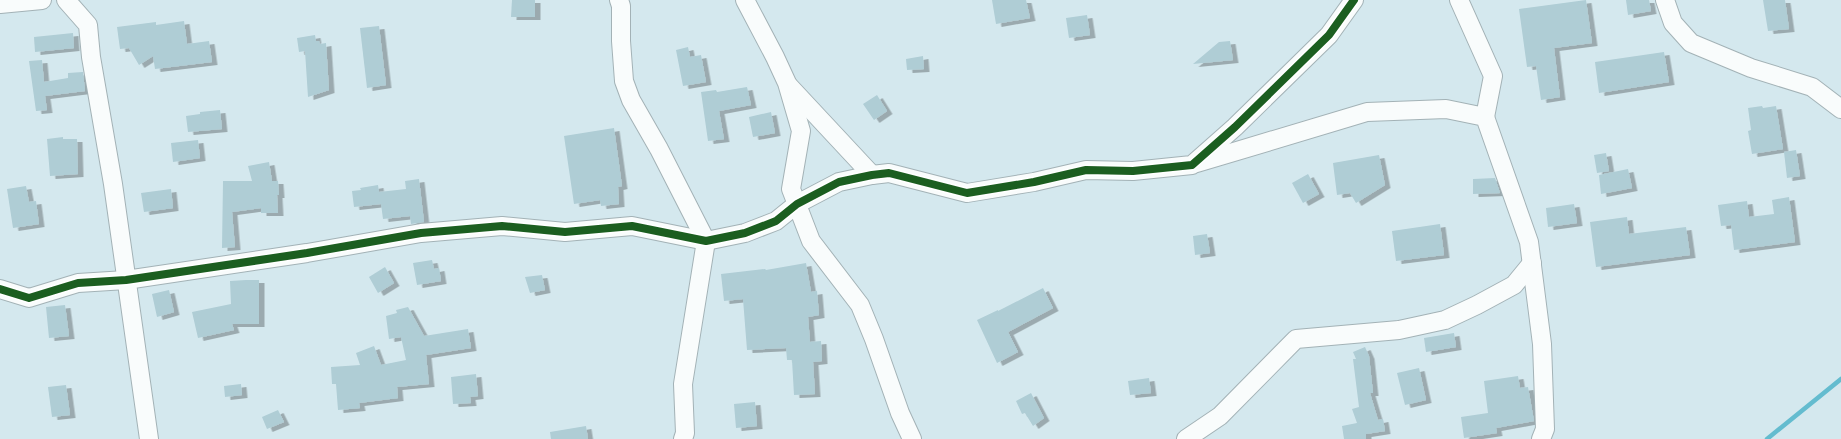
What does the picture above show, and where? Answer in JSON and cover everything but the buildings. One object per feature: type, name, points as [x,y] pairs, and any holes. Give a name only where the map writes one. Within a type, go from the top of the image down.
[{"type":"street","points":[[0,4],[42,0]]},
{"type":"street","points":[[66,0],[88,25],[91,57],[113,184],[149,439]]},
{"type":"street","points":[[619,0],[624,81],[631,100],[659,149],[706,241],[683,384],[685,433],[682,439]]},
{"type":"street","points":[[745,0],[787,83],[801,130],[791,189],[811,241],[860,305],[900,413],[912,439]]},
{"type":"street","points":[[1192,165],[1235,127],[1328,35],[1354,0]]},
{"type":"street","points":[[1459,0],[1493,76],[1484,117],[1529,242],[1542,344],[1545,429],[1542,439]]},
{"type":"street","points":[[1665,0],[1673,23],[1691,43],[1751,68],[1812,87],[1841,109]]},
{"type":"street","points":[[787,83],[872,175]]},
{"type":"street","points":[[0,289],[29,298],[78,283],[126,280],[288,254],[307,253],[421,233],[502,226],[565,232],[632,226],[706,241],[746,233],[776,220],[797,204],[839,182],[889,172],[967,193],[1034,182],[1086,170],[1133,171],[1192,165],[1367,112],[1446,109],[1484,117]]},
{"type":"street","points":[[1186,439],[1220,416],[1296,338],[1400,330],[1445,320],[1514,285],[1532,264]]},
{"type":"waterway","points":[[1767,439],[1841,379]]},
{"type":"cycle path","points":[[0,289],[29,298],[78,283],[126,280],[307,253],[421,233],[502,226],[565,232],[632,226],[706,241],[745,233],[776,221],[797,204],[839,182],[872,175],[889,173],[967,193],[1034,182],[1086,170],[1133,171],[1192,165],[1235,127],[1329,35],[1354,0]]}]
